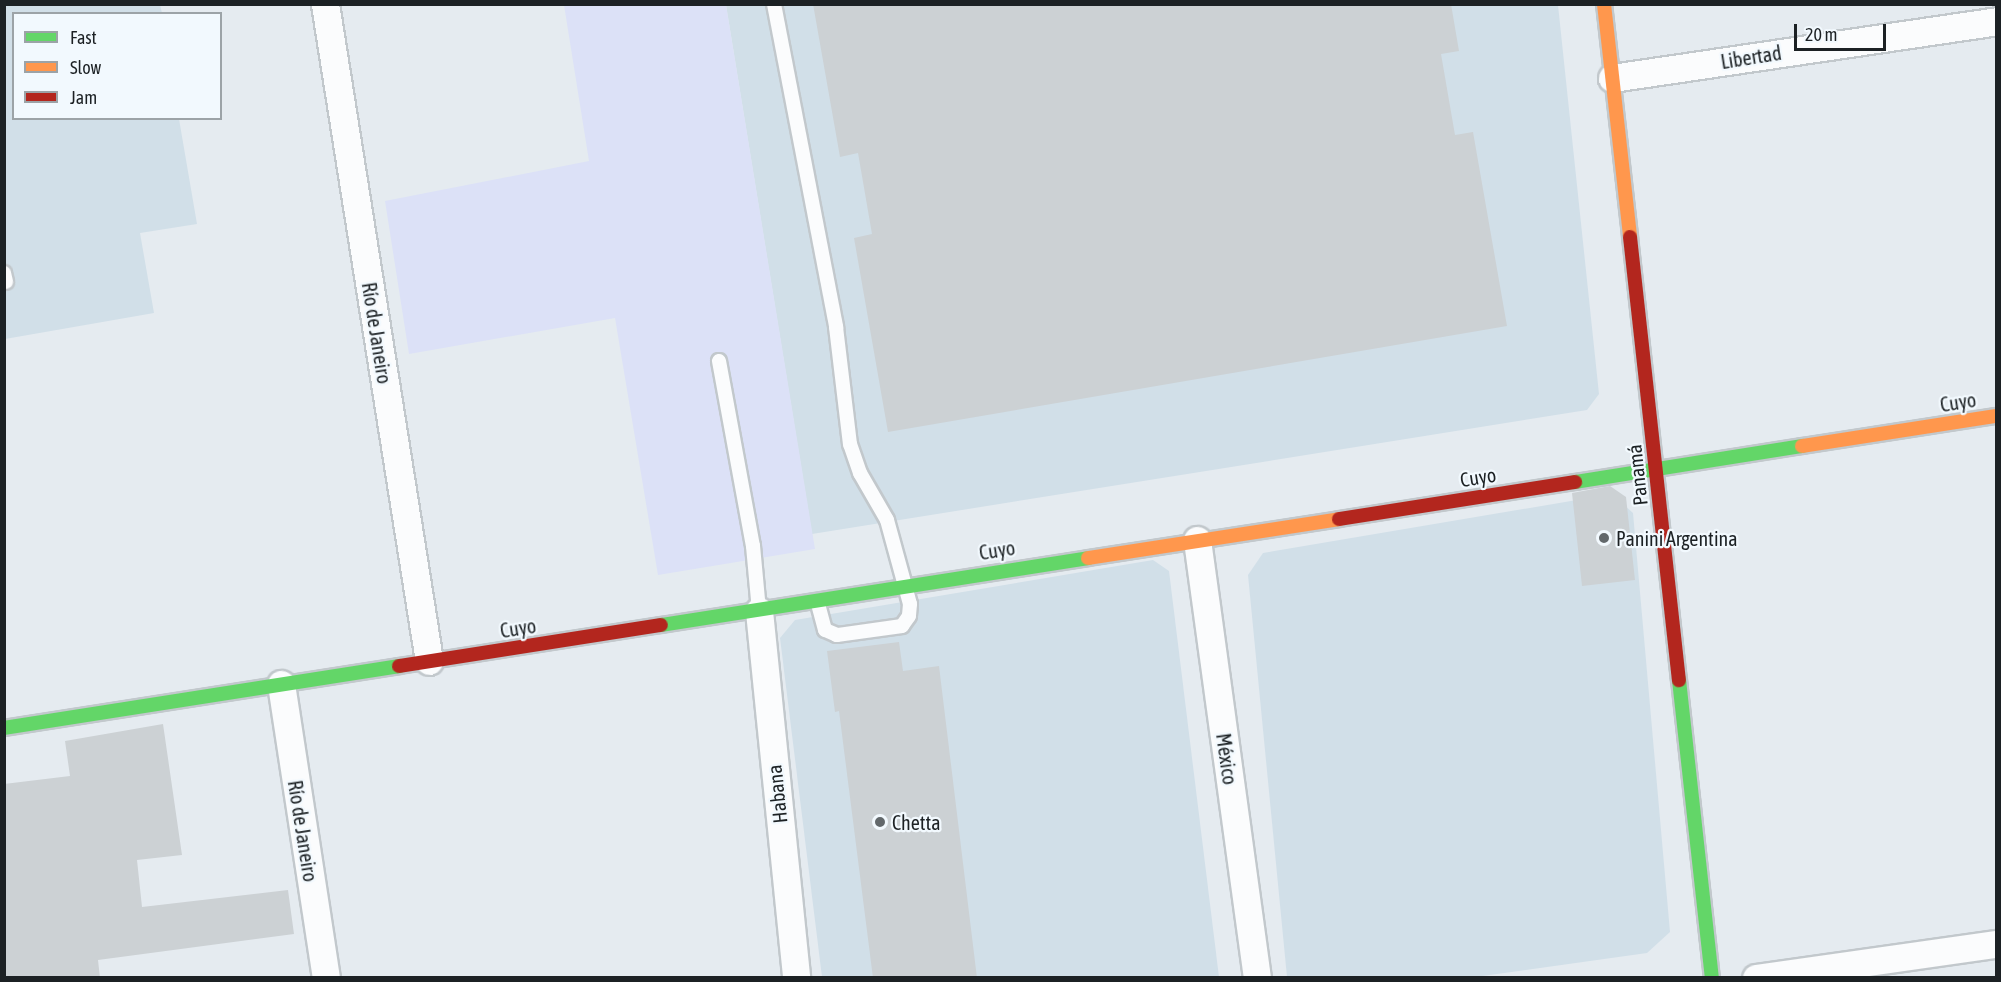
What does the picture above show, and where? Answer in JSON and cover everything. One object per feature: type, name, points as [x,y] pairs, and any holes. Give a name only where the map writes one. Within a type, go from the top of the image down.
[{"type":"street","name":"Río de Janeiro","points":[[325,4],[429,661]]},
{"type":"street","name":"Panamá","points":[[1604,4],[1712,978]]},
{"type":"street","name":"Libertad","points":[[1612,78],[1996,21]]},
{"type":"street","name":"Cuyo","points":[[4,728],[759,611],[904,584],[1996,416]]},
{"type":"street","name":"México","points":[[1197,540],[1257,978]]},
{"type":"street","name":"Habana","points":[[759,611],[796,978]]},
{"type":"street","name":"Río de Janeiro","points":[[281,684],[326,978]]},
{"type":"street","points":[[1756,978],[1996,944]]},
{"type":"lane","points":[[774,4],[836,327],[850,444],[860,473],[887,520],[904,584],[909,616],[902,626],[837,635],[825,630],[817,600]]},
{"type":"lane","points":[[719,361],[753,546],[759,611]]},
{"type":"shaded area","points":[[5,5],[160,5],[162,12],[12,12],[12,120],[179,120],[197,224],[140,233],[154,313],[5,339]]},
{"type":"shaded area","points":[[564,5],[726,5],[815,549],[658,575],[615,318],[409,354],[385,201],[589,161]]},
{"type":"shaded area","points":[[726,5],[1558,5],[1599,394],[1587,410],[812,534]]},
{"type":"shaded area","points":[[1612,494],[1633,513],[1670,932],[1647,953],[1475,977],[1287,977],[1248,575],[1263,553]]},
{"type":"shaded area","points":[[1153,560],[1169,571],[1219,977],[822,977],[780,638],[795,620]]},
{"type":"building","points":[[813,4],[1451,4],[1459,51],[1441,54],[1455,135],[1473,132],[1507,326],[888,432],[854,238],[872,234],[858,153],[840,157]]},
{"type":"building","name":"Panini Argentina","points":[[1610,486],[1626,497],[1635,580],[1582,586],[1572,493]]},
{"type":"building","name":"Chetta","points":[[899,642],[903,671],[939,666],[977,978],[873,978],[839,711],[835,712],[827,651]]},
{"type":"building","points":[[163,724],[182,855],[137,860],[142,907],[288,890],[294,934],[98,960],[100,978],[4,978],[4,784],[70,776],[65,741]]},
{"type":"traffic: fast","points":[[1575,482],[1802,446]]},
{"type":"traffic: fast","points":[[661,625],[1088,558]]},
{"type":"traffic: fast","points":[[4,728],[399,666]]},
{"type":"traffic: fast","points":[[1679,680],[1712,978]]},
{"type":"traffic: slow","points":[[1604,4],[1630,237]]},
{"type":"traffic: slow","points":[[1802,446],[1996,416]]},
{"type":"traffic: slow","points":[[1088,558],[1339,519]]},
{"type":"traffic: jam","points":[[1630,237],[1679,680]]},
{"type":"traffic: jam","points":[[1339,519],[1575,482]]},
{"type":"traffic: jam","points":[[399,666],[661,625]]},
{"type":"place","name":"Panini Argentina","points":[[1604,538]]},
{"type":"place","name":"Chetta","points":[[880,822]]}]
